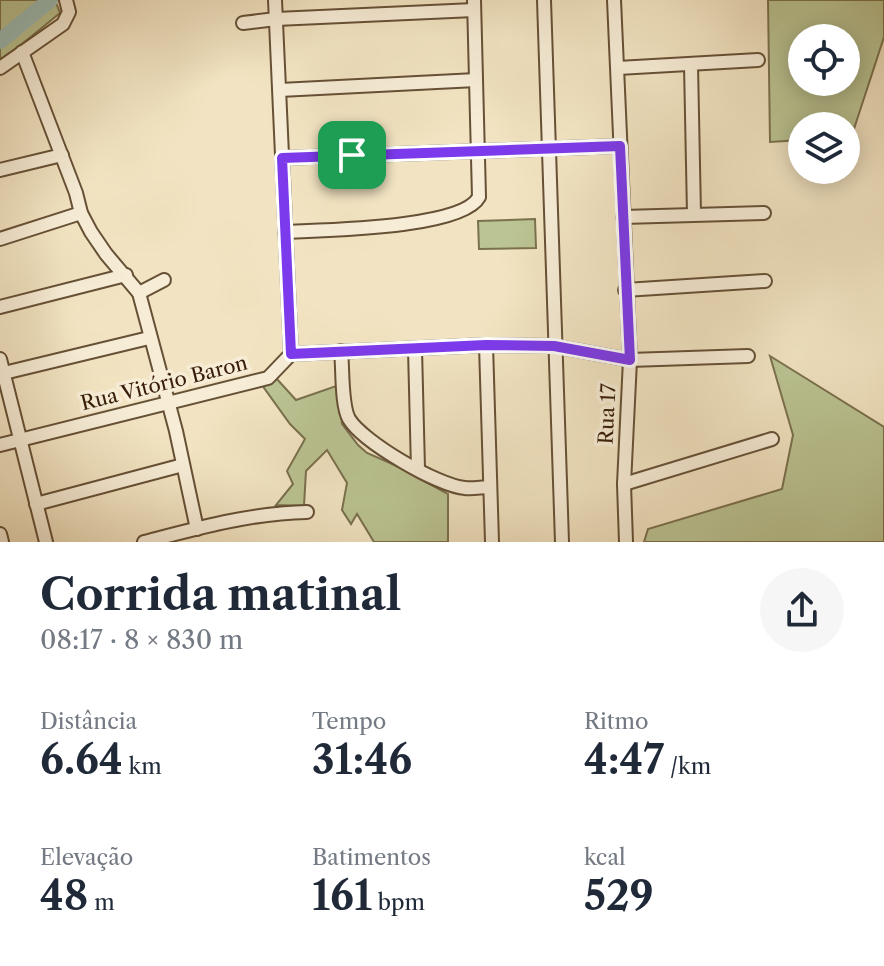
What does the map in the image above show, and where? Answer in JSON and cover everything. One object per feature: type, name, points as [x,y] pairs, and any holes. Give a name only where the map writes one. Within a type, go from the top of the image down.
[{"type":"street","points":[[275,0],[291,354],[486,345],[554,346],[630,360],[748,356]]},
{"type":"street","points":[[544,0],[562,542]]},
{"type":"street","name":"Rua 17","points":[[614,0],[630,360],[624,484],[626,542]]},
{"type":"street","points":[[0,68],[63,24],[69,12],[67,1]]},
{"type":"street","points":[[243,23],[418,6],[474,5],[479,197],[474,205],[411,224],[285,232]]},
{"type":"street","points":[[22,52],[81,213],[106,254],[139,293],[197,529]]},
{"type":"street","points":[[618,68],[758,60]]},
{"type":"street","points":[[691,65],[694,214]]},
{"type":"street","points":[[280,90],[476,80]]},
{"type":"street","points":[[282,158],[620,146]]},
{"type":"street","points":[[0,170],[62,155]]},
{"type":"street","points":[[0,239],[81,213]]},
{"type":"street","points":[[623,217],[764,213]]},
{"type":"street","points":[[0,307],[126,275]]},
{"type":"street","points":[[139,293],[164,280]]},
{"type":"street","points":[[625,290],[765,281]]},
{"type":"street","points":[[4,373],[149,338]]},
{"type":"street","points":[[486,345],[492,542]]},
{"type":"street","points":[[415,349],[418,469]]},
{"type":"street","points":[[341,351],[348,416],[356,427],[418,469],[455,486],[490,487]]},
{"type":"street","name":"Rua Vitório Baron","points":[[0,445],[268,378],[291,354]]},
{"type":"street","points":[[0,359],[46,542]]},
{"type":"street","points":[[624,484],[772,439]]},
{"type":"street","points":[[36,504],[183,465]]},
{"type":"street","points":[[144,542],[274,513],[307,512]]},
{"type":"street","points":[[0,534],[2,542]]},
{"type":"green space","points":[[0,0],[55,0],[60,13],[0,62]]},
{"type":"green space","points":[[768,0],[884,0],[884,37],[859,112],[788,112],[788,141],[770,142]]},
{"type":"green space","points":[[535,219],[536,248],[479,249],[478,221]]},
{"type":"green space","points":[[770,356],[884,427],[884,542],[644,542],[648,529],[782,489],[793,435]]},
{"type":"green space","points":[[276,378],[296,400],[339,385],[342,424],[358,445],[367,453],[448,494],[448,542],[374,542],[357,514],[351,524],[342,510],[347,483],[327,450],[306,471],[304,506],[276,505],[293,484],[287,471],[305,439],[262,385]]},
{"type":"waterway","points":[[0,41],[50,0]]},
{"type":"route","points":[[620,146],[630,360],[554,346],[486,345],[291,354],[282,158],[352,155],[620,146]]}]
